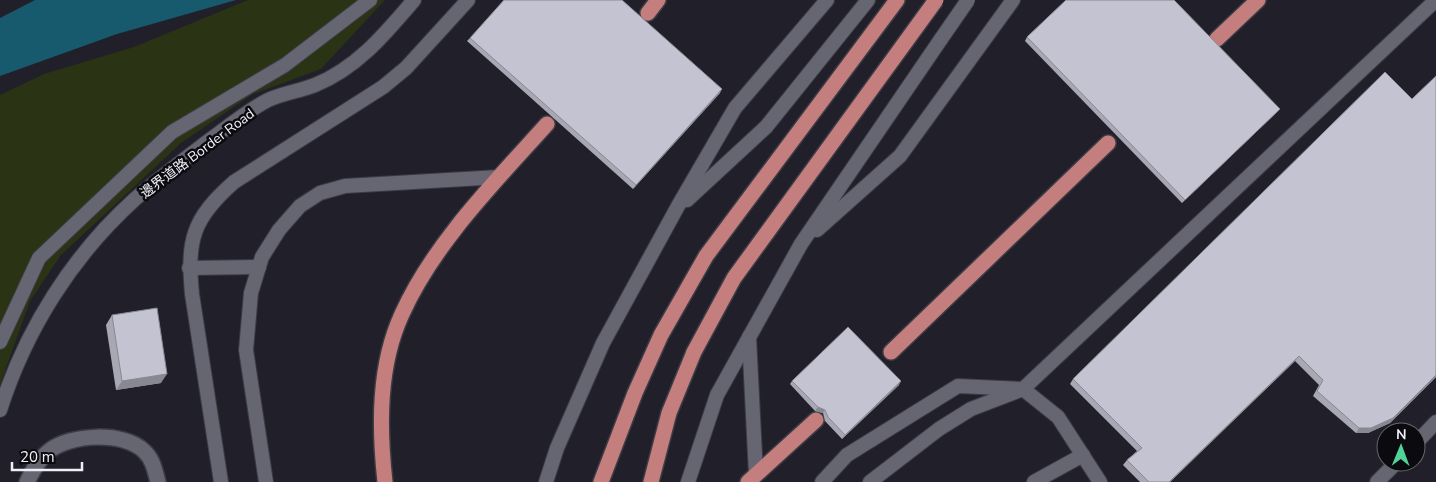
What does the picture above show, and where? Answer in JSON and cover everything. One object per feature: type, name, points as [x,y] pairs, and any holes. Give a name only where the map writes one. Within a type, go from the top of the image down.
[{"type":"highway","points":[[648,13],[658,0]]},
{"type":"highway","points":[[601,482],[635,393],[661,335],[706,256],[897,0]]},
{"type":"highway","points":[[651,482],[669,413],[694,352],[734,278],[936,0]]},
{"type":"highway","points":[[1217,38],[1258,0]]},
{"type":"highway","points":[[385,482],[382,450],[384,381],[391,344],[402,314],[441,247],[468,212],[547,124]]},
{"type":"highway","points":[[891,352],[1108,143]]},
{"type":"highway","points":[[752,478],[816,420]]},
{"type":"street","points":[[27,482],[33,469],[50,450],[72,441],[111,437],[124,439],[143,450],[150,458],[158,482]]},
{"type":"lane","points":[[0,342],[39,258],[172,132],[285,65],[370,0]]},
{"type":"lane","name":"邊界道路 Border Road","points":[[0,410],[17,363],[35,326],[54,295],[82,257],[134,200],[171,169],[247,113],[269,100],[313,86],[334,76],[352,64],[382,37],[414,0]]},
{"type":"lane","points":[[220,482],[189,268],[195,232],[208,210],[234,182],[383,87],[406,68],[468,0]]},
{"type":"lane","points":[[546,482],[557,448],[603,343],[678,206],[735,108],[828,0]]},
{"type":"lane","points":[[678,206],[766,128],[868,0]]},
{"type":"lane","points":[[688,482],[718,395],[801,244],[968,0]]},
{"type":"lane","points":[[801,244],[900,156],[1013,0]]},
{"type":"lane","points":[[870,482],[940,429],[971,410],[1023,390],[1436,0]]},
{"type":"lane","points":[[266,482],[246,350],[251,293],[262,256],[279,230],[300,206],[320,193],[345,186],[499,177]]},
{"type":"lane","points":[[189,268],[259,266]]},
{"type":"lane","points":[[749,338],[752,478]]},
{"type":"lane","points":[[822,482],[847,455],[958,386],[1023,390],[1058,417],[1100,482]]},
{"type":"lane","points":[[1426,432],[1436,422]]},
{"type":"lane","points":[[1034,482],[1082,455]]},
{"type":"lane","points":[[1377,482],[1387,472]]},
{"type":"green space","points":[[248,0],[385,0],[321,69],[253,94],[181,143],[61,255],[30,301],[0,385],[0,95],[44,74],[134,47]]},
{"type":"water","points":[[35,0],[236,0],[117,34],[0,76],[0,18]]},
{"type":"building","points":[[504,0],[622,0],[722,89],[636,185],[470,38]]},
{"type":"building","points":[[1066,0],[1174,0],[1280,109],[1185,200],[1027,37]]},
{"type":"building","points":[[1385,72],[1412,99],[1436,76],[1436,375],[1393,418],[1384,422],[1376,422],[1376,426],[1371,428],[1359,428],[1317,391],[1323,380],[1299,356],[1169,482],[1149,482],[1127,460],[1142,448],[1073,379]]},
{"type":"building","points":[[157,308],[167,374],[122,381],[112,315]]},
{"type":"building","points":[[848,327],[901,381],[845,435],[828,417],[825,410],[818,407],[792,381]]}]
